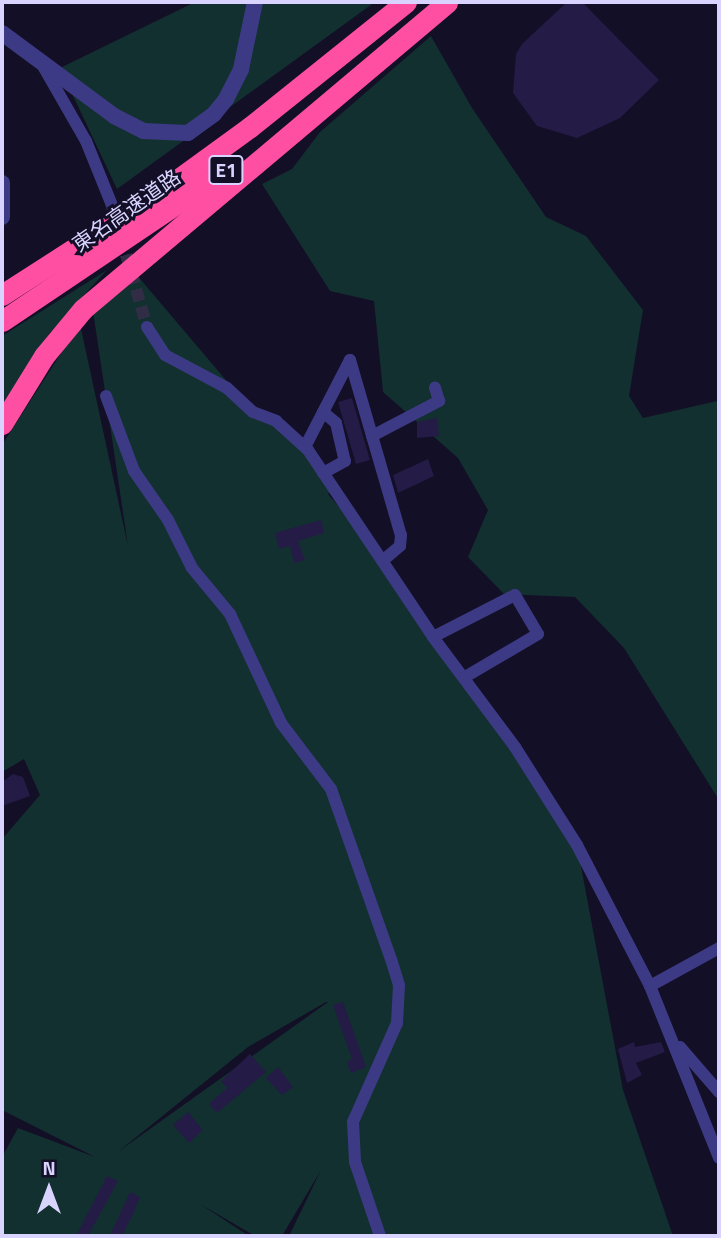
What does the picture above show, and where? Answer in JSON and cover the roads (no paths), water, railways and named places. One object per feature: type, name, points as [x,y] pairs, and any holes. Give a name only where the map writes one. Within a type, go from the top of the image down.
[{"type":"highway","name":"東名高速道路","points":[[2,295],[82,244],[250,127],[406,2]]},
{"type":"highway","name":"東名高速道路","points":[[2,321],[146,227],[270,138],[437,2]]},
{"type":"highway","points":[[2,424],[36,367],[83,309],[447,2]]},
{"type":"highway","points":[[2,286],[82,244]]},
{"type":"street","points":[[4,30],[114,116],[143,131],[188,133],[214,114],[226,99],[240,69],[256,2]]},
{"type":"street","points":[[39,60],[86,141],[111,203]]},
{"type":"street","points":[[2,183],[2,217]]},
{"type":"street","points":[[147,327],[165,355],[227,388],[304,447],[433,637],[465,677],[577,845],[650,986],[719,1158]]},
{"type":"street","points":[[304,447],[350,360],[401,535],[400,546],[382,561]]},
{"type":"street","points":[[372,436],[439,401],[436,388]]},
{"type":"street","points":[[106,396],[134,471],[168,520],[192,568],[230,614],[281,723],[331,789],[391,959],[399,985],[397,1023],[353,1122],[355,1162],[380,1236]]},
{"type":"street","points":[[323,412],[337,423],[345,461],[323,472]]},
{"type":"street","points":[[433,637],[515,595],[538,634],[465,677]]},
{"type":"street","points":[[650,986],[719,948]]},
{"type":"street","points":[[673,1039],[719,1092]]},
{"type":"tunnel","points":[[111,203],[147,327]]}]
